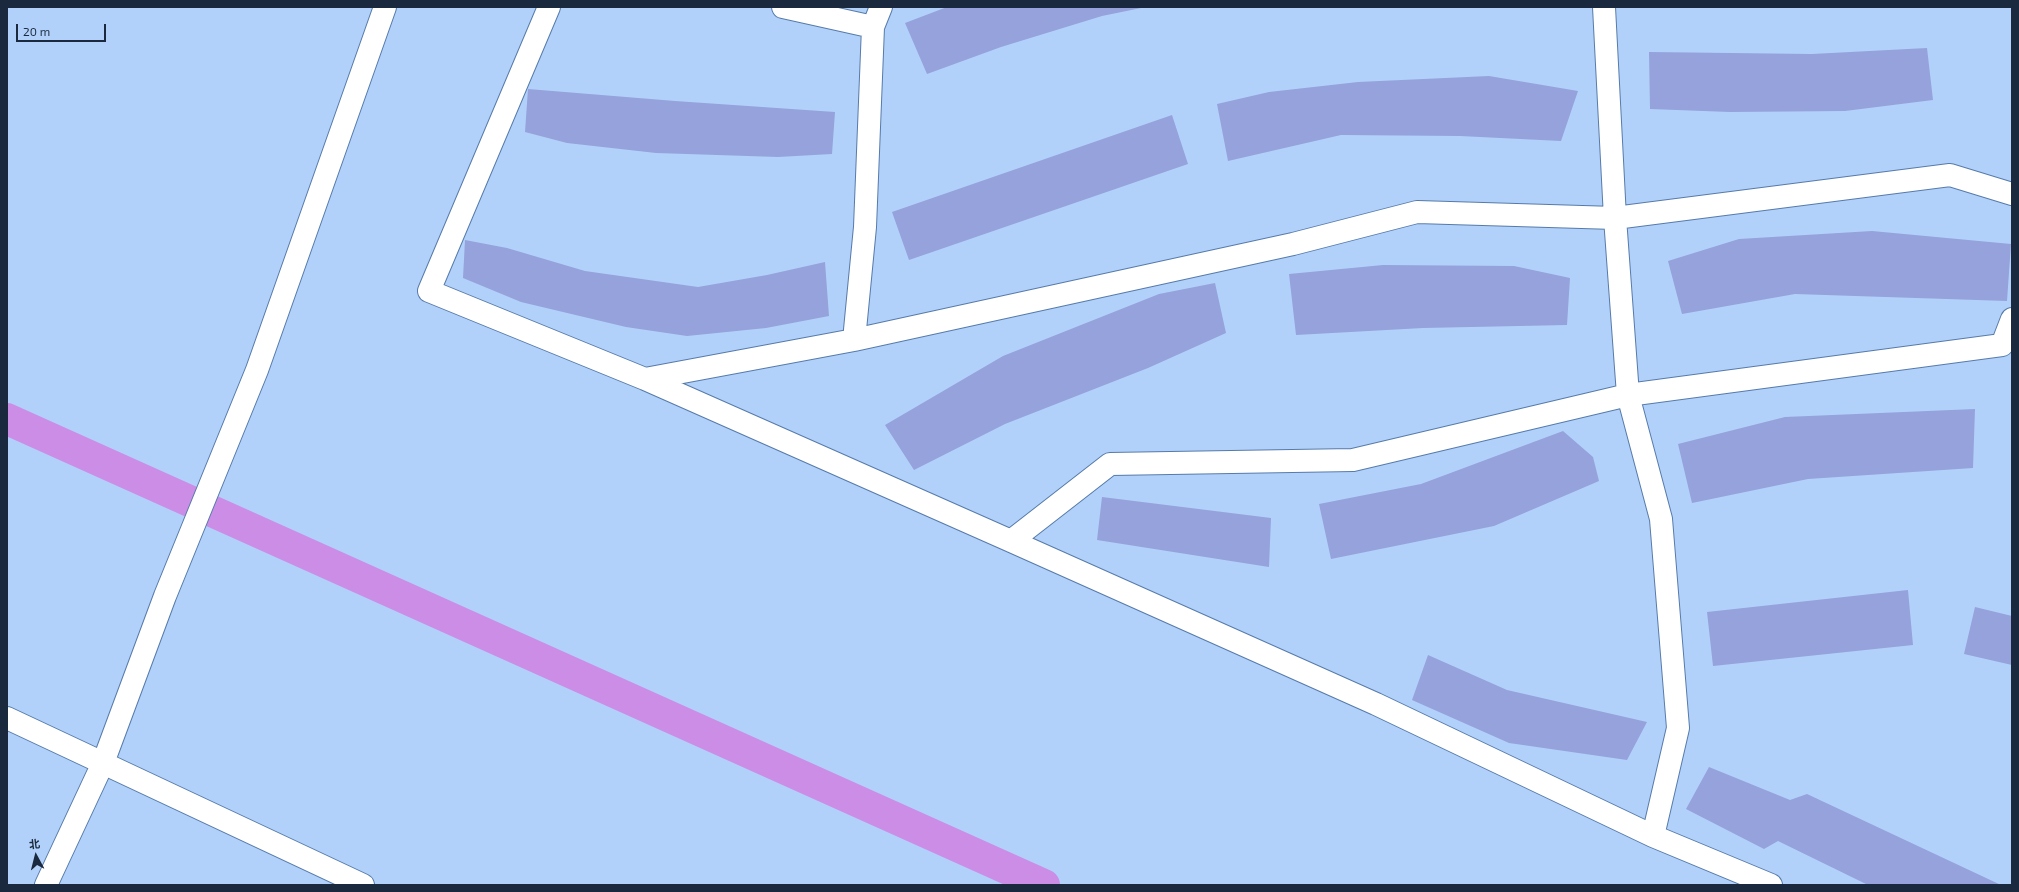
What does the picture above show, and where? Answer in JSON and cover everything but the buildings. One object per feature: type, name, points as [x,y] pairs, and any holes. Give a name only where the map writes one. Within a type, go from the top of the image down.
[{"type":"street","points":[[46,885],[103,763],[164,596],[257,370],[385,7]]},
{"type":"street","points":[[549,7],[429,291],[645,380],[1011,541],[1376,704],[1653,836],[1771,885]]},
{"type":"street","points":[[783,7],[873,27]]},
{"type":"street","points":[[854,340],[865,227],[873,27],[881,7]]},
{"type":"street","points":[[1604,7],[1614,218],[1628,395],[1661,519],[1678,728],[1653,836]]},
{"type":"street","points":[[645,380],[854,340],[1293,244],[1417,212],[1614,218],[1950,175],[2012,194]]},
{"type":"street","points":[[1011,541],[1110,464],[1353,460],[1628,395],[2002,345],[2012,319]]},
{"type":"street","points":[[7,718],[363,885]]},
{"type":"waterway","points":[[7,419],[1044,885]]}]
